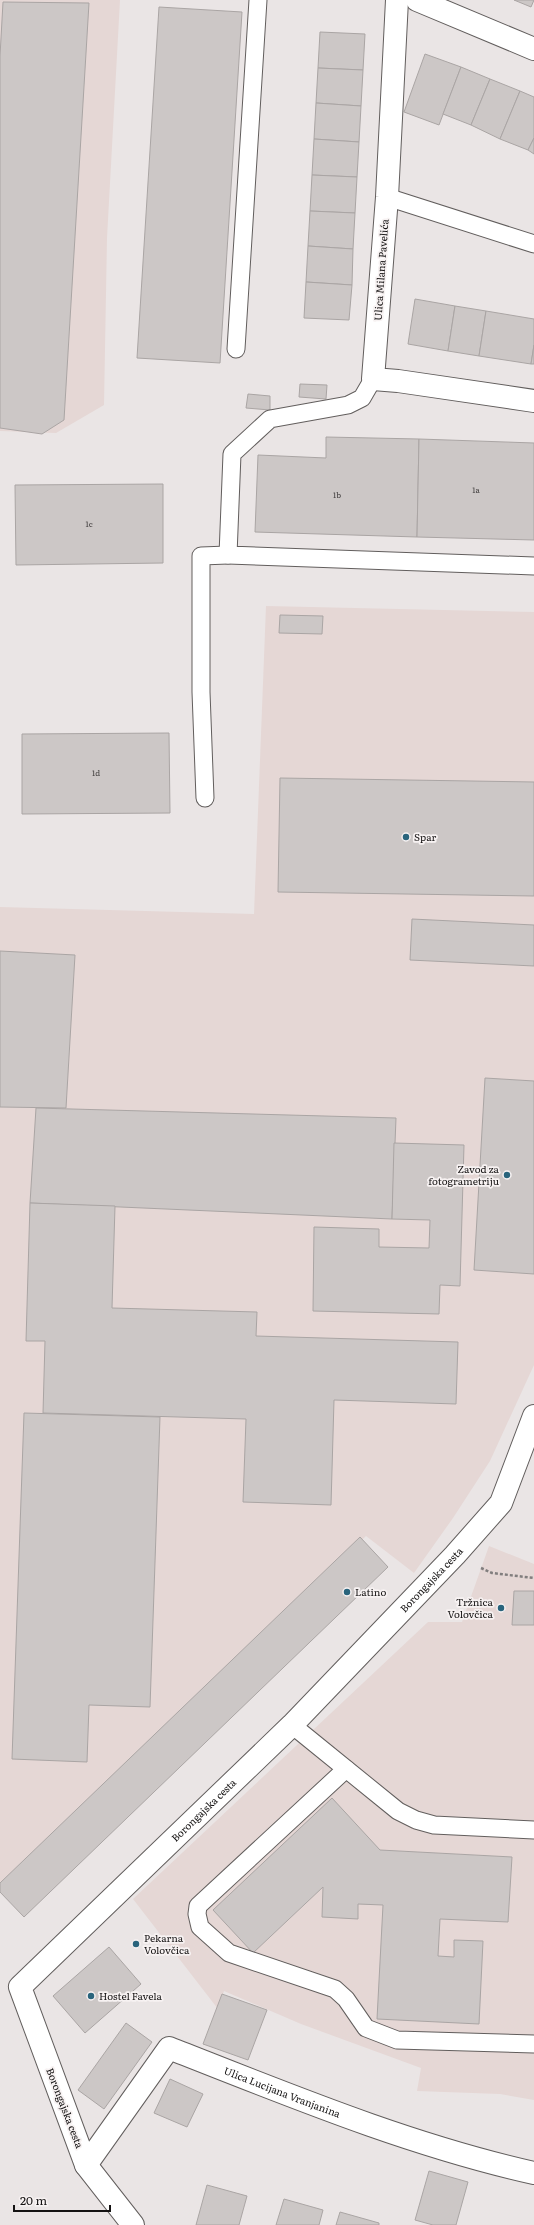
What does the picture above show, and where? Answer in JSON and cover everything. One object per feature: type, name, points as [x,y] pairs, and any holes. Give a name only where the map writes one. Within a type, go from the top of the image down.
[{"type":"street","name":"Ulica Milana Pavelića","points":[[374,379],[387,197],[396,0]]},
{"type":"street","points":[[417,0],[534,49]]},
{"type":"street","points":[[374,379],[398,381],[534,401]]},
{"type":"street","name":"Borongajska cesta","points":[[133,2225],[86,2166],[20,1987],[292,1725],[455,1555],[501,1503],[534,1416]]},
{"type":"street","name":"Ulica Lucijana Vranjanina","points":[[86,2166],[169,2048],[329,2110],[477,2160],[534,2173]]},
{"type":"lane","points":[[236,349],[258,0]]},
{"type":"lane","points":[[387,197],[534,244]]},
{"type":"lane","points":[[228,555],[232,454],[270,419],[348,406],[362,398],[374,379]]},
{"type":"lane","points":[[205,798],[200,669],[200,556],[228,555],[534,566]]},
{"type":"lane","points":[[292,1725],[398,1811],[416,1820],[434,1826],[534,1830]]},
{"type":"lane","points":[[346,1769],[198,1906],[197,1914],[200,1927],[229,1953],[335,1989],[346,1999],[366,2028],[374,2032],[397,2040],[534,2044]]},
{"type":"path","points":[[455,1555],[492,1573],[534,1578]]},
{"type":"shaded area","points":[[0,0],[120,0],[107,238],[104,405],[56,433],[0,431]]},
{"type":"shaded area","points":[[266,606],[534,612],[534,1365],[490,1461],[453,1518],[414,1573],[366,1536],[22,1874],[0,1882],[0,907],[254,914]]},
{"type":"shaded area","points":[[489,1546],[534,1564],[534,2100],[500,2094],[417,2091],[421,2068],[301,2024],[224,1991],[218,2009],[133,1899],[428,1622],[462,1622]]},
{"type":"building","points":[[514,0],[534,0],[531,7]]},
{"type":"building","points":[[3,2],[89,3],[64,420],[42,434],[0,428],[0,56]]},
{"type":"building","points":[[159,7],[242,12],[220,363],[137,358]]},
{"type":"building","points":[[320,32],[365,34],[363,70],[318,68]]},
{"type":"building","points":[[425,54],[461,67],[439,125],[404,112]]},
{"type":"building","points":[[461,67],[490,79],[471,125],[443,114]]},
{"type":"building","points":[[318,68],[363,70],[361,106],[316,103]]},
{"type":"building","points":[[490,79],[520,91],[500,139],[471,125]]},
{"type":"building","points":[[520,91],[534,97],[534,138],[528,150],[500,139]]},
{"type":"building","points":[[316,103],[361,106],[359,142],[314,139]]},
{"type":"building","points":[[534,138],[534,154],[528,150]]},
{"type":"building","points":[[314,139],[359,142],[357,177],[312,175]]},
{"type":"building","points":[[312,175],[357,177],[355,213],[310,211]]},
{"type":"building","points":[[310,211],[355,213],[353,249],[308,246]]},
{"type":"building","points":[[308,246],[353,249],[352,285],[306,282]]},
{"type":"building","points":[[306,282],[352,285],[349,320],[304,318]]},
{"type":"building","points":[[415,299],[455,306],[448,351],[408,344]]},
{"type":"building","points":[[455,306],[486,311],[479,356],[448,351]]},
{"type":"building","points":[[486,311],[534,319],[534,345],[531,364],[479,356]]},
{"type":"building","points":[[534,345],[534,364],[531,364]]},
{"type":"building","points":[[300,384],[327,385],[326,399],[299,397]]},
{"type":"building","points":[[248,394],[270,396],[270,410],[246,408]]},
{"type":"building","points":[[326,437],[419,439],[417,537],[255,532],[258,455],[326,458]]},
{"type":"building","points":[[419,439],[534,443],[534,540],[417,537]]},
{"type":"building","points":[[163,484],[163,563],[16,565],[15,485]]},
{"type":"building","points":[[280,615],[323,616],[322,634],[279,633]]},
{"type":"building","points":[[169,733],[170,813],[22,814],[22,734]]},
{"type":"building","name":"Spar","points":[[280,778],[534,782],[534,896],[278,892]]},
{"type":"building","points":[[412,919],[534,925],[534,966],[410,960]]},
{"type":"building","points":[[0,951],[75,955],[66,1108],[0,1107]]},
{"type":"building","name":"Zavod za fotogrametriju","points":[[485,1078],[534,1081],[534,1274],[474,1270]]},
{"type":"building","points":[[36,1108],[396,1118],[392,1219],[30,1203]]},
{"type":"building","points":[[394,1143],[464,1145],[460,1286],[440,1285],[439,1314],[313,1311],[314,1227],[379,1229],[379,1247],[429,1248],[430,1220],[392,1219]]},
{"type":"building","points":[[30,1203],[115,1206],[112,1308],[257,1312],[256,1336],[458,1342],[456,1404],[334,1400],[331,1505],[243,1502],[246,1419],[43,1413],[45,1341],[26,1341]]},
{"type":"building","points":[[24,1413],[160,1417],[150,1707],[89,1705],[87,1762],[12,1759]]},
{"type":"building","points":[[360,1537],[388,1567],[24,1917],[0,1892],[0,1883]]},
{"type":"building","points":[[514,1591],[534,1591],[534,1625],[512,1625]]},
{"type":"building","points":[[332,1798],[380,1850],[512,1857],[508,1922],[440,1919],[438,1956],[454,1957],[454,1940],[483,1941],[479,2024],[377,2019],[383,1905],[358,1904],[358,1919],[322,1917],[323,1887],[253,1953],[213,1910]]},
{"type":"building","points":[[109,1947],[141,1984],[85,2033],[53,1996]]},
{"type":"building","points":[[222,1994],[267,2010],[248,2060],[203,2044]]},
{"type":"building","points":[[126,2023],[152,2042],[104,2109],[78,2090]]},
{"type":"building","points":[[170,2079],[203,2094],[187,2127],[154,2113]]},
{"type":"building","points":[[429,2171],[468,2182],[456,2225],[433,2225],[415,2220]]},
{"type":"building","points":[[207,2185],[247,2196],[239,2225],[196,2225]]},
{"type":"building","points":[[284,2199],[323,2210],[319,2225],[276,2225]]},
{"type":"building","points":[[340,2212],[379,2223],[379,2225],[336,2225]]},
{"type":"place","name":"Spar","points":[[406,837]]},
{"type":"place","name":"Zavod za fotogrametriju","points":[[507,1175]]},
{"type":"place","name":"Latino","points":[[347,1592]]},
{"type":"place","name":"Tržnica Volovčica","points":[[501,1608]]},
{"type":"place","name":"Pekarna Volovčica","points":[[136,1944]]},
{"type":"place","name":"Hostel Favela","points":[[91,1996]]}]
